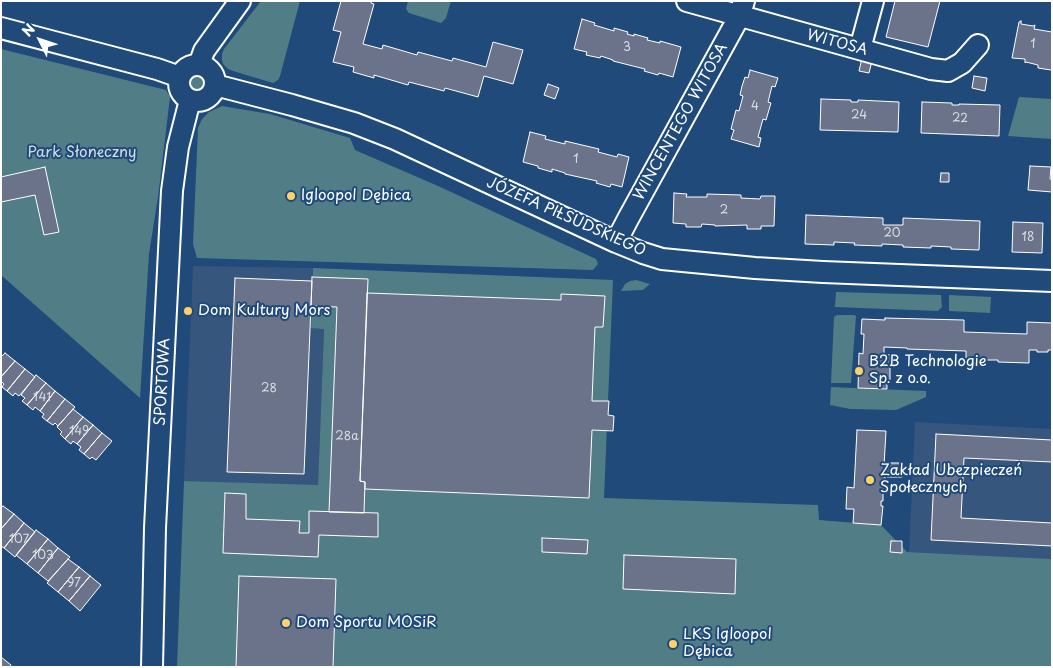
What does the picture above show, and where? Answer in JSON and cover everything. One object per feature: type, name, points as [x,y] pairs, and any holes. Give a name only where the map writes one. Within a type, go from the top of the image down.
[{"type":"street","points":[[199,65],[204,51],[240,1]]},
{"type":"street","name":"WITOSA","points":[[687,1],[742,9],[860,49],[948,72],[962,64],[978,45]]},
{"type":"street","points":[[860,49],[874,1]]},
{"type":"street","name":"WINCENTEGO WITOSA","points":[[616,242],[742,9]]},
{"type":"street","points":[[1,28],[180,77]]},
{"type":"street","points":[[199,65],[213,74],[215,85],[210,95],[206,98],[196,101],[190,100],[182,93],[178,82],[187,67],[199,65]]},
{"type":"street","name":"JÓZEFA PIŁSUDSKIEGO","points":[[215,85],[354,123],[395,139],[616,242],[662,259],[755,268],[859,274],[1052,281]]},
{"type":"street","name":"SPORTOWA","points":[[152,667],[155,528],[172,191],[178,147],[190,100]]},
{"type":"shaded area","points":[[193,266],[313,268],[311,328],[324,328],[318,486],[184,481]]},
{"type":"shaded area","points":[[915,422],[1052,429],[1052,559],[909,552]]},
{"type":"green space","points":[[261,1],[300,1],[280,76],[273,83],[228,69],[222,60],[224,49]]},
{"type":"green space","points":[[408,1],[451,1],[446,18],[441,23],[409,13],[406,9]]},
{"type":"green space","name":"Park Słoneczny","points":[[1,49],[166,90],[170,97],[149,254],[140,398],[1,275]]},
{"type":"green space","points":[[193,75],[199,75],[204,80],[202,89],[193,91],[188,86],[188,80]]},
{"type":"green space","points":[[1019,97],[1052,99],[1052,139],[1008,136]]},
{"type":"green space","points":[[222,106],[270,114],[350,138],[355,150],[596,259],[598,264],[593,270],[197,258],[193,244],[198,128],[202,119],[209,112]]},
{"type":"green space","points":[[313,268],[613,280],[604,498],[818,505],[819,520],[881,525],[907,552],[1052,559],[1052,667],[177,667],[184,481],[318,485],[324,329],[311,328]]},
{"type":"green space","points":[[636,280],[650,284],[643,290],[621,291],[625,284]]},
{"type":"green space","points":[[836,292],[941,295],[942,307],[938,311],[835,307]]},
{"type":"green space","points":[[949,295],[991,297],[990,313],[949,311]]},
{"type":"green space","points":[[837,315],[856,316],[851,383],[831,383],[834,317]]},
{"type":"green space","points":[[831,387],[926,391],[926,397],[896,410],[850,409],[830,405]]},
{"type":"building","points":[[341,1],[371,1],[374,4],[363,44],[382,49],[383,45],[417,55],[418,52],[452,61],[453,58],[486,67],[493,42],[523,50],[513,84],[484,76],[478,97],[445,88],[444,91],[409,82],[408,85],[374,75],[374,78],[353,72],[354,67],[333,62],[341,32],[333,30]]},
{"type":"building","points":[[895,1],[940,1],[928,47],[886,37]]},
{"type":"building","points":[[582,19],[614,31],[614,28],[628,32],[627,34],[648,38],[647,40],[660,43],[660,41],[681,47],[673,77],[644,71],[645,69],[601,56],[600,58],[586,55],[587,52],[574,49]]},
{"type":"building","points":[[1021,21],[1021,24],[1035,25],[1034,29],[1052,32],[1052,72],[1051,70],[1038,68],[1038,65],[1025,63],[1025,59],[1012,58],[1019,22]]},
{"type":"building","points":[[862,58],[872,61],[869,73],[859,71]]},
{"type":"building","points":[[750,70],[778,78],[775,87],[772,86],[768,102],[771,103],[766,120],[763,119],[758,137],[761,138],[759,147],[731,139],[734,130],[731,129],[736,110],[739,111],[743,96],[740,95],[742,86],[745,77],[748,78]]},
{"type":"building","points":[[974,76],[987,78],[985,91],[972,88]]},
{"type":"building","points":[[548,84],[559,88],[555,99],[544,95]]},
{"type":"building","points":[[821,99],[851,100],[851,102],[858,102],[858,100],[899,102],[898,132],[820,130]]},
{"type":"building","points":[[922,102],[952,103],[952,105],[1000,105],[999,136],[921,133]]},
{"type":"building","points":[[530,132],[546,136],[545,139],[565,144],[565,141],[599,149],[598,152],[617,157],[618,154],[629,157],[622,187],[611,184],[610,187],[596,183],[597,181],[552,169],[552,172],[523,162]]},
{"type":"building","points":[[1030,166],[1051,167],[1052,192],[1028,190]]},
{"type":"building","points":[[45,167],[59,232],[44,235],[35,195],[1,202],[1,177]]},
{"type":"building","points":[[941,173],[949,173],[949,182],[940,182]]},
{"type":"building","points":[[674,193],[687,194],[686,197],[707,197],[707,194],[741,195],[741,198],[760,199],[761,196],[775,196],[774,226],[761,226],[761,229],[747,229],[747,225],[715,226],[702,224],[701,227],[686,227],[686,224],[673,223]]},
{"type":"building","points":[[806,215],[883,218],[883,225],[903,225],[903,218],[980,221],[979,250],[931,246],[931,248],[903,247],[903,245],[882,244],[882,246],[854,245],[855,243],[834,242],[834,245],[805,244]]},
{"type":"building","points":[[1013,222],[1043,223],[1042,253],[1012,252]]},
{"type":"building","points":[[312,277],[368,279],[360,481],[365,482],[364,513],[329,512],[337,307],[311,306]]},
{"type":"building","points":[[235,278],[312,281],[304,474],[227,472]]},
{"type":"building","points":[[367,293],[561,300],[561,294],[605,296],[603,327],[595,327],[592,401],[609,401],[608,415],[614,416],[613,431],[592,430],[589,498],[365,489],[365,482],[360,481]]},
{"type":"building","points":[[885,318],[964,320],[964,332],[1027,334],[1027,322],[1052,323],[1052,350],[1037,352],[1037,350],[1029,350],[1029,363],[998,362],[998,360],[984,360],[984,362],[966,360],[966,351],[884,347],[884,354],[890,355],[890,380],[887,380],[887,389],[858,388],[859,353],[863,354],[864,334],[861,334],[862,319],[885,320]]},
{"type":"building","points":[[5,353],[15,361],[1,377],[1,357]]},
{"type":"building","points":[[15,361],[25,369],[7,391],[2,387],[4,384],[1,381],[1,377]]},
{"type":"building","points":[[25,369],[35,377],[19,396],[15,393],[13,396],[7,391]]},
{"type":"building","points":[[36,375],[46,383],[27,405],[22,401],[25,398],[21,395]]},
{"type":"building","points":[[46,383],[55,391],[40,411],[35,407],[33,410],[27,405]]},
{"type":"building","points":[[55,391],[65,399],[47,421],[42,417],[44,414],[40,411]]},
{"type":"building","points":[[65,399],[75,407],[58,426],[55,423],[53,425],[47,421]]},
{"type":"building","points":[[73,409],[83,417],[65,439],[57,427]]},
{"type":"building","points":[[83,417],[93,425],[77,444],[73,441],[71,444],[65,439]]},
{"type":"building","points":[[93,425],[102,433],[84,454],[79,450],[81,447],[77,444]]},
{"type":"building","name":"Zakład Ubezpieczeń Społecznych","points":[[857,430],[886,431],[884,466],[888,466],[888,463],[902,463],[902,477],[887,477],[887,474],[885,474],[883,501],[881,501],[881,506],[883,506],[881,525],[853,523],[854,509],[846,509],[847,487],[854,488]]},
{"type":"building","points":[[102,433],[112,441],[96,460],[92,457],[90,459],[84,454]]},
{"type":"building","points":[[936,434],[1052,440],[1052,462],[964,458],[961,518],[1052,523],[1052,546],[931,540]]},
{"type":"building","points":[[225,493],[246,494],[246,519],[300,521],[299,533],[309,533],[309,511],[378,513],[378,537],[319,535],[318,557],[223,553]]},
{"type":"building","points":[[3,506],[14,514],[1,529],[1,508]]},
{"type":"building","points":[[14,514],[24,523],[4,548],[1,546],[1,529]]},
{"type":"building","points":[[24,523],[35,532],[15,557],[4,548]]},
{"type":"building","points":[[36,530],[48,539],[27,564],[16,555]]},
{"type":"building","points":[[542,538],[588,540],[587,554],[542,552]]},
{"type":"building","points":[[48,539],[58,548],[38,573],[27,564]]},
{"type":"building","points":[[891,541],[902,541],[902,553],[890,552]]},
{"type":"building","points":[[58,548],[70,557],[48,581],[38,573]]},
{"type":"building","points":[[624,555],[736,559],[735,594],[623,589]]},
{"type":"building","points":[[68,559],[79,567],[58,592],[47,583]]},
{"type":"building","points":[[79,567],[90,576],[69,601],[58,592]]},
{"type":"building","points":[[90,576],[101,585],[80,611],[69,601]]},
{"type":"building","name":"Dom Sportu MOSiR","points":[[239,576],[336,579],[333,667],[236,667]]},
{"type":"building","points":[[1,657],[11,665],[10,667],[1,667]]},
{"type":"place","name":"Igloopol Dębica","points":[[291,196]]},
{"type":"place","name":"Dom Kultury Mors","points":[[188,311]]},
{"type":"place","name":"B2B Technologie Sp. z o.o.","points":[[859,371]]},
{"type":"place","name":"Zakład Ubezpieczeń Społecznych","points":[[870,480]]},
{"type":"place","name":"Dom Sportu MOSiR","points":[[286,623]]},
{"type":"place","name":"LKS Igloopol Dębica","points":[[673,644]]}]
